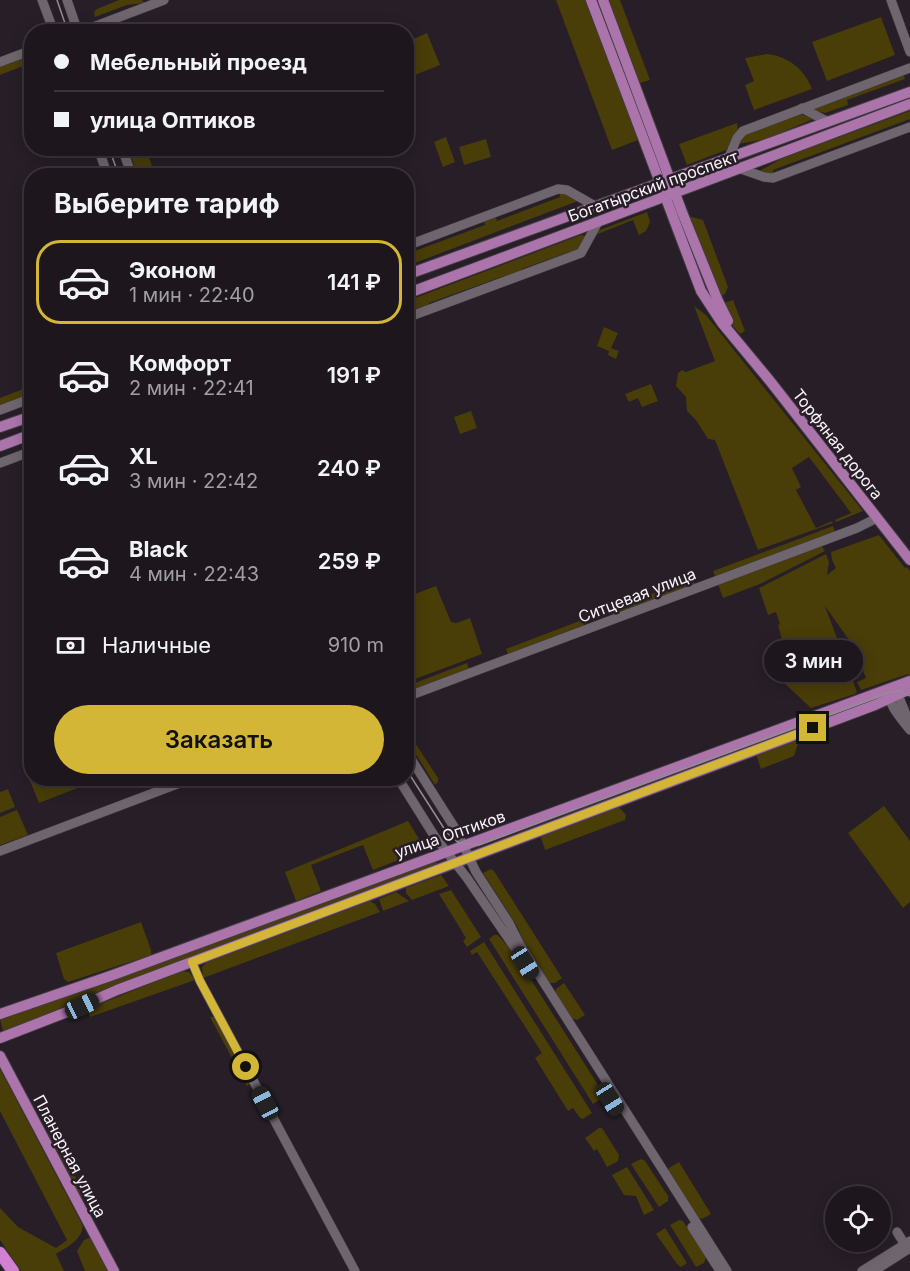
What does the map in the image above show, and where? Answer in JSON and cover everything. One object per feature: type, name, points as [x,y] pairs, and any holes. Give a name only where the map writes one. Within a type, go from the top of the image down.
[{"type":"highway","points":[[0,1253],[13,1271]]},
{"type":"main road","points":[[591,0],[665,181]]},
{"type":"main road","points":[[603,0],[670,195]]},
{"type":"main road","name":"Богатырский проспект","points":[[414,272],[910,92]]},
{"type":"main road","name":"Богатырский проспект","points":[[414,291],[910,104]]},
{"type":"main road","name":"Торфяная дорога","points":[[670,195],[695,278],[716,314],[910,560]]},
{"type":"main road","name":"Торфяная дорога","points":[[670,195],[718,301],[742,346]]},
{"type":"main road","points":[[0,427],[24,419]]},
{"type":"main road","points":[[0,446],[24,437]]},
{"type":"main road","name":"улица Оптиков","points":[[0,1038],[117,990],[455,863],[892,694],[910,681]]},
{"type":"main road","name":"улица Оптиков","points":[[0,1014],[122,972],[446,851],[910,689]]},
{"type":"main road","name":"Планерная улица","points":[[0,1056],[114,1271]]},
{"type":"street","points":[[42,0],[51,24]]},
{"type":"street","points":[[67,0],[76,24]]},
{"type":"street","points":[[100,24],[164,0]]},
{"type":"street","points":[[891,0],[910,52]]},
{"type":"street","points":[[0,62],[24,53]]},
{"type":"street","points":[[729,157],[743,130],[910,68]]},
{"type":"street","points":[[802,108],[828,122]]},
{"type":"street","points":[[741,169],[773,178],[910,127]]},
{"type":"street","points":[[414,243],[558,189],[567,190],[595,206]]},
{"type":"street","points":[[414,315],[581,253],[598,222]]},
{"type":"street","points":[[0,410],[24,401]]},
{"type":"street","points":[[0,463],[24,454]]},
{"type":"street","name":"Ситцевая улица","points":[[414,694],[877,518]]},
{"type":"street","points":[[892,694],[910,724]]},
{"type":"street","points":[[892,694],[893,708],[910,730]]},
{"type":"street","points":[[414,764],[456,830],[520,945],[727,1271]]},
{"type":"street","points":[[0,851],[172,786]]},
{"type":"street","points":[[403,786],[515,948],[720,1271]]},
{"type":"street","points":[[192,962],[205,991],[355,1271]]},
{"type":"street","points":[[897,1232],[909,1247]]},
{"type":"street","points":[[862,1271],[909,1247]]},
{"type":"street","points":[[874,1271],[909,1247]]},
{"type":"shaded area","points":[[119,0],[142,0],[144,3],[127,5],[95,17],[94,12],[97,9]]},
{"type":"shaded area","points":[[556,0],[586,0],[638,140],[612,150]]},
{"type":"shaded area","points":[[609,0],[620,0],[650,80],[640,83]]},
{"type":"shaded area","points":[[881,17],[895,55],[827,81],[812,42]]},
{"type":"shaded area","points":[[427,33],[440,65],[414,75],[414,39]]},
{"type":"shaded area","points":[[767,54],[794,65],[805,75],[812,89],[754,110],[745,85],[754,81],[745,58]]},
{"type":"shaded area","points":[[24,58],[24,66],[0,75],[0,67]]},
{"type":"shaded area","points":[[903,74],[905,79],[847,100],[848,105],[825,113],[812,110],[812,108]]},
{"type":"shaded area","points":[[910,111],[910,119],[773,170],[774,174],[759,171],[785,157]]},
{"type":"shaded area","points":[[799,113],[813,119],[767,139],[738,144],[741,136]]},
{"type":"shaded area","points":[[737,123],[738,130],[726,150],[687,165],[679,144]]},
{"type":"shaded area","points":[[446,137],[455,162],[443,167],[434,142]]},
{"type":"shaded area","points":[[486,139],[491,157],[464,165],[459,147]]},
{"type":"shaded area","points":[[131,156],[149,156],[153,168],[135,168]]},
{"type":"shaded area","points":[[562,191],[578,201],[414,263],[414,251],[485,225],[484,221],[495,216],[497,221],[560,197],[559,192]]},
{"type":"shaded area","points":[[647,212],[650,222],[646,231],[639,235],[633,220],[598,234],[593,240],[597,231]]},
{"type":"shaded area","points":[[688,216],[703,220],[728,287],[725,294],[721,296]]},
{"type":"shaded area","points":[[581,235],[585,236],[580,249],[570,255],[569,252],[522,269],[522,272],[506,279],[504,276],[429,303],[430,307],[416,312],[414,298]]},
{"type":"shaded area","points":[[733,300],[745,331],[740,334],[732,325],[724,303]]},
{"type":"shaded area","points":[[694,306],[706,315],[863,511],[836,522],[835,520],[851,513],[809,457],[792,468],[801,487],[796,490],[816,528],[832,521],[833,523],[758,550],[715,440],[708,439],[696,420],[687,411],[686,397],[676,386],[678,373],[682,370],[686,372],[715,361]]},
{"type":"shaded area","points":[[604,327],[618,333],[611,348],[619,351],[616,359],[608,355],[609,351],[597,346]]},
{"type":"shaded area","points":[[651,384],[658,401],[642,407],[638,398],[629,402],[625,394]]},
{"type":"shaded area","points":[[24,389],[24,399],[0,408],[0,398]]},
{"type":"shaded area","points":[[471,411],[477,428],[460,434],[454,417]]},
{"type":"shaded area","points":[[833,526],[835,532],[715,576],[713,571]]},
{"type":"shaded area","points":[[879,535],[905,568],[907,567],[910,571],[910,675],[861,690],[857,682],[866,678],[860,663],[864,661],[825,606],[857,692],[811,708],[781,680],[781,667],[778,660],[787,657],[778,625],[780,624],[776,612],[768,615],[759,588],[826,554],[829,562],[827,575],[836,568],[831,552]]},
{"type":"shaded area","points":[[821,545],[825,551],[760,584],[723,598],[718,584]]},
{"type":"shaded area","points":[[693,579],[695,584],[613,615],[611,609]]},
{"type":"shaded area","points":[[436,586],[451,622],[456,623],[470,618],[482,654],[414,679],[414,594]]},
{"type":"shaded area","points":[[582,620],[584,625],[508,654],[506,649]]},
{"type":"shaded area","points":[[467,663],[469,669],[414,689],[414,683]]},
{"type":"shaded area","points":[[800,738],[794,756],[761,769],[756,754]]},
{"type":"shaded area","points":[[414,741],[438,778],[435,785],[414,751]]},
{"type":"shaded area","points":[[32,786],[83,786],[39,803]]},
{"type":"shaded area","points":[[8,789],[15,807],[0,813],[0,792]]},
{"type":"shaded area","points":[[618,806],[626,815],[625,820],[545,850],[540,835]]},
{"type":"shaded area","points":[[884,806],[910,841],[910,902],[903,908],[848,833]]},
{"type":"shaded area","points":[[17,810],[28,835],[0,845],[0,817]]},
{"type":"shaded area","points":[[408,821],[424,847],[418,850],[419,852],[373,870],[363,845],[311,865],[321,891],[296,901],[285,872]]},
{"type":"shaded area","points":[[435,860],[437,865],[3,1031],[0,1019]]},
{"type":"shaded area","points":[[491,869],[562,978],[555,983],[549,983],[527,949],[517,926],[483,873]]},
{"type":"shaded area","points":[[441,875],[449,886],[412,900],[406,893],[406,888]]},
{"type":"shaded area","points":[[451,890],[481,937],[467,947],[463,941],[466,938],[439,894]]},
{"type":"shaded area","points":[[396,892],[409,901],[383,911],[379,899]]},
{"type":"shaded area","points":[[370,901],[380,912],[203,978],[202,967],[208,961]]},
{"type":"shaded area","points":[[141,922],[151,955],[68,982],[64,979],[56,953]]},
{"type":"shaded area","points":[[498,935],[516,956],[605,1096],[593,1104],[489,939]]},
{"type":"shaded area","points":[[484,942],[592,1113],[583,1119],[573,1108],[568,1111],[535,1058],[542,1053],[477,952],[472,955],[470,951]]},
{"type":"shaded area","points":[[181,971],[189,972],[195,980],[90,1017],[88,1009]]},
{"type":"shaded area","points":[[564,983],[585,1015],[577,1020],[571,1018],[555,993],[556,989]]},
{"type":"shaded area","points":[[210,1017],[215,1017],[250,1083],[247,1086]]},
{"type":"shaded area","points":[[0,1069],[83,1226],[76,1240],[56,1254],[64,1271],[21,1271],[0,1240],[0,1208],[18,1227],[56,1248],[67,1240],[0,1111]]},
{"type":"shaded area","points":[[602,1128],[619,1155],[618,1161],[607,1167],[597,1149],[594,1151],[585,1138]]},
{"type":"shaded area","points":[[47,1131],[59,1146],[86,1198],[81,1197]]},
{"type":"shaded area","points":[[641,1159],[645,1161],[668,1196],[668,1201],[659,1207],[631,1164]]},
{"type":"shaded area","points":[[679,1162],[711,1214],[702,1219],[697,1217],[668,1172],[669,1168]]},
{"type":"shaded area","points":[[627,1167],[654,1210],[644,1215],[636,1196],[624,1195],[612,1175]]},
{"type":"shaded area","points":[[679,1220],[683,1221],[706,1257],[704,1263],[696,1267],[670,1225]]},
{"type":"shaded area","points":[[665,1228],[687,1263],[681,1267],[656,1234]]},
{"type":"shaded area","points":[[89,1238],[108,1271],[85,1271],[77,1251],[84,1240]]},
{"type":"tram line","points":[[57,0],[65,24]]},
{"type":"tram line","points":[[112,156],[116,168]]},
{"type":"tram line","points":[[414,781],[447,833],[459,843],[479,845],[890,692],[900,691],[910,696]]},
{"type":"route","points":[[246,1067],[192,962],[441,869],[500,844],[813,728]]}]
